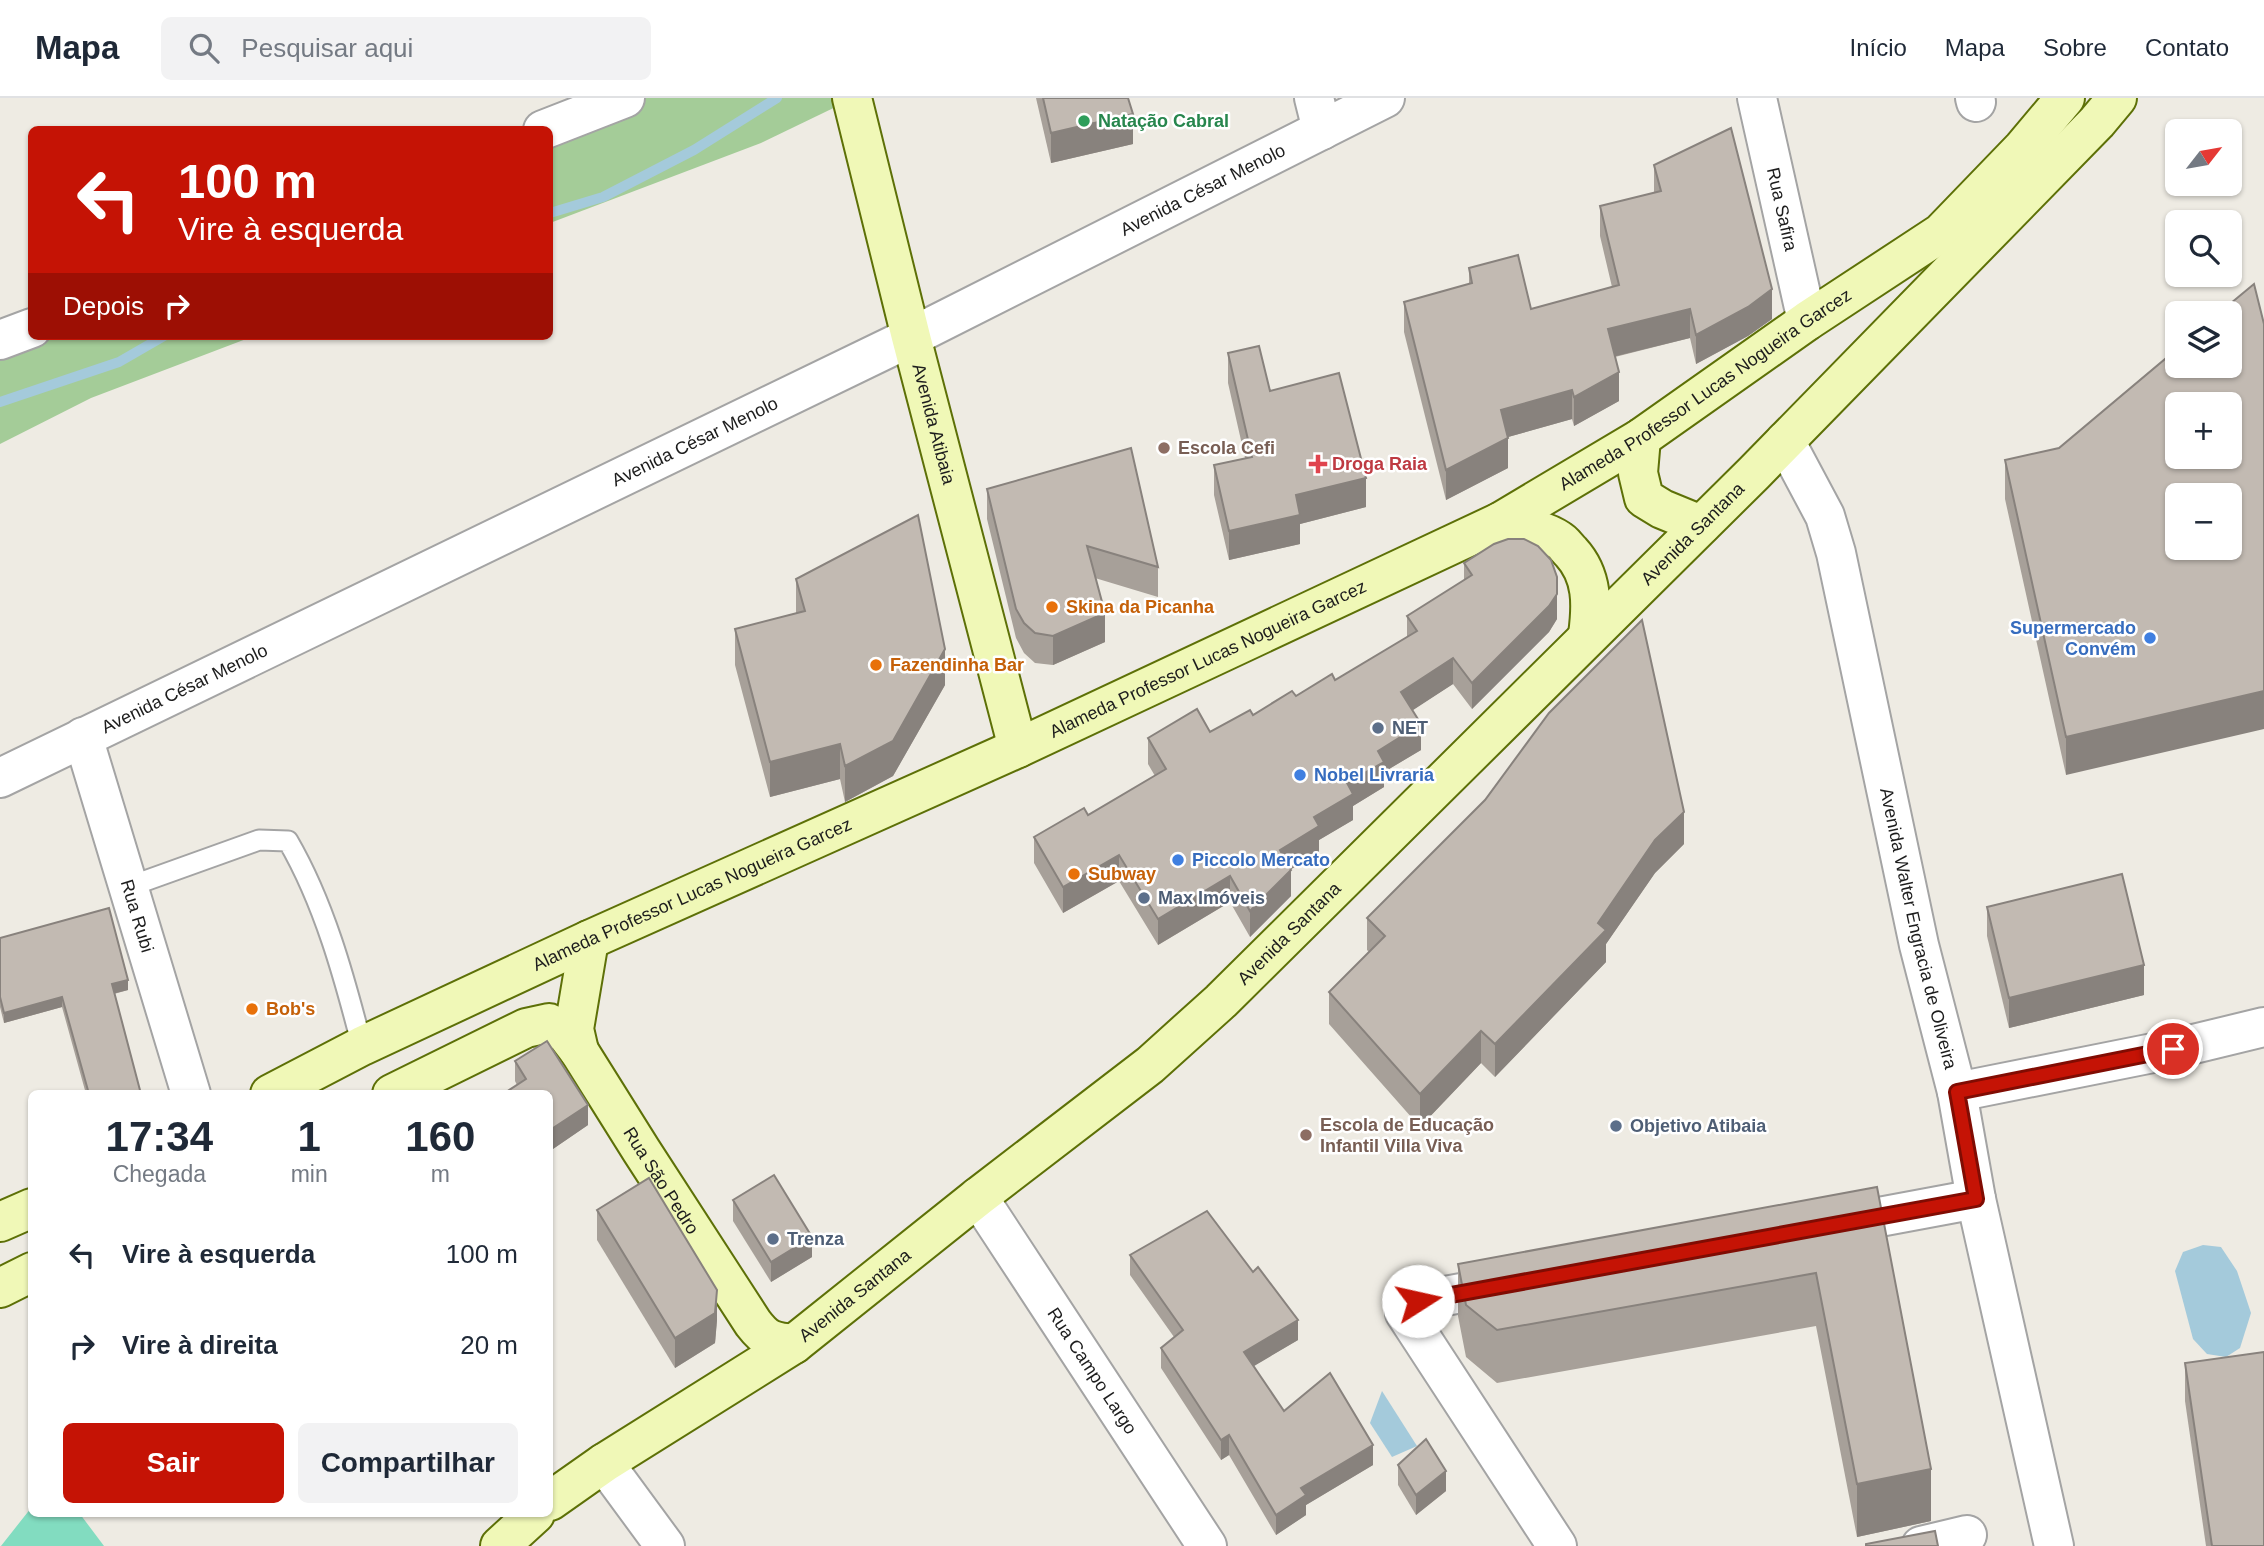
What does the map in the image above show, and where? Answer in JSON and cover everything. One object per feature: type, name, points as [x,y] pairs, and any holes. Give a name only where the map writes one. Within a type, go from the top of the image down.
[{"type":"main road","name":"Avenida Atibaia","points":[[852,98],[1018,748]]},
{"type":"main road","name":"Alameda Professor Lucas Nogueira Garcez","points":[[278,1090],[362,1046],[589,940],[1018,748],[1500,522],[1641,438],[1807,321],[1941,233],[2023,148],[2065,98]]},
{"type":"main road","points":[[1785,441],[2088,132],[2118,98]]},
{"type":"main road","points":[[1641,438],[1638,473],[1644,498],[1662,509],[1701,525]]},
{"type":"main road","name":"Avenida Santana","points":[[553,1499],[604,1463],[793,1344],[1150,1065],[1221,1001],[1785,441]]},
{"type":"main road","points":[[1500,522],[1535,530],[1560,540],[1579,561],[1588,580],[1592,610],[1588,635]]},
{"type":"main road","points":[[579,1051],[574,1029],[589,940]]},
{"type":"main road","name":"Rua São Pedro","points":[[400,1090],[526,1028],[549,1023],[566,1034],[579,1051],[753,1324],[764,1337],[793,1344]]},
{"type":"main road","points":[[0,1222],[28,1210]]},
{"type":"main road","points":[[0,1288],[28,1274]]},
{"type":"main road","points":[[748,1372],[757,1356],[758,1341],[753,1324]]},
{"type":"main road","points":[[500,1546],[532,1517]]},
{"type":"street","points":[[553,126],[625,98]]},
{"type":"street","name":"Avenida César Menolo","points":[[0,778],[911,337],[1318,114],[1385,98]]},
{"type":"street","name":"Rua Safira","points":[[1757,98],[1807,321]]},
{"type":"street","points":[[0,340],[28,330]]},
{"type":"street","name":"Avenida Walter Engracia de Oliveira","points":[[1785,441],[1825,516],[1836,553],[1919,945],[1957,1092],[1976,1199],[2054,1546]]},
{"type":"street","name":"Rua Rubi","points":[[83,737],[190,1090]]},
{"type":"street","points":[[1957,1092],[2173,1049],[2264,1027]]},
{"type":"street","name":"Rua Campo Largo","points":[[978,1197],[1207,1546]]},
{"type":"street","points":[[1799,1231],[1976,1199]]},
{"type":"street","points":[[1540,1279],[1418,1301],[1405,1313],[1557,1546]]},
{"type":"street","points":[[604,1463],[665,1546]]},
{"type":"street","points":[[1921,1546],[1966,1535]]},
{"type":"lane","points":[[128,887],[258,840],[288,841],[306,871],[324,920],[362,1046]]},
{"type":"green space","points":[[632,98],[847,98],[848,101],[761,143],[553,222],[553,128]]},
{"type":"green space","points":[[28,336],[28,340],[243,340],[91,398],[0,444],[0,340]]},
{"type":"green space","points":[[28,1512],[28,1517],[82,1517],[104,1546],[1,1546]]},
{"type":"water","points":[[2203,1245],[2221,1247],[2237,1271],[2251,1313],[2240,1348],[2226,1357],[2207,1354],[2193,1339],[2175,1271],[2183,1252]]},
{"type":"water","points":[[1382,1391],[1417,1446],[1392,1457],[1370,1423]]},
{"type":"building","points":[[1043,98],[1128,98],[1133,114],[1051,133]]},
{"type":"building","points":[[1731,128],[1772,289],[1748,307],[1696,335],[1690,309],[1608,329],[1619,372],[1574,397],[1572,390],[1501,410],[1508,438],[1446,470],[1404,302],[1472,283],[1469,268],[1518,255],[1531,309],[1619,285],[1600,206],[1661,191],[1654,165]]},
{"type":"building","name":"Supermercado Convém","points":[[2254,284],[2264,324],[2264,691],[2066,737],[2005,460],[2059,448],[2165,359],[2165,378],[2242,378],[2242,301],[2233,301]]},
{"type":"building","points":[[1259,346],[1270,391],[1339,373],[1366,478],[1296,495],[1300,515],[1229,531],[1214,465],[1252,457],[1228,353]]},
{"type":"building","points":[[1131,448],[1158,567],[1087,546],[1105,613],[1053,636],[1035,633],[1024,623],[1016,609],[987,489]]},
{"type":"building","points":[[918,515],[945,649],[893,741],[845,766],[840,744],[770,762],[735,629],[805,611],[796,579]]},
{"type":"building","points":[[1508,539],[1524,539],[1538,546],[1551,560],[1557,577],[1557,594],[1549,606],[1472,683],[1453,658],[1401,692],[1421,724],[1378,751],[1384,762],[1347,783],[1353,794],[1314,817],[1319,826],[1280,850],[1291,870],[1250,911],[1230,876],[1158,919],[1119,855],[1063,887],[1034,837],[1084,808],[1088,815],[1166,769],[1148,738],[1197,709],[1210,732],[1250,710],[1253,715],[1292,691],[1296,696],[1332,674],[1335,680],[1417,631],[1407,616],[1472,575],[1464,563],[1494,544]]},
{"type":"building","points":[[1642,620],[1684,812],[1655,840],[1598,923],[1606,930],[1495,1044],[1481,1031],[1420,1094],[1329,992],[1385,936],[1367,918],[1485,800],[1549,713]]},
{"type":"building","points":[[2122,874],[2144,965],[2009,998],[1987,907]]},
{"type":"building","points":[[109,908],[128,980],[112,984],[140,1090],[88,1090],[62,997],[4,1013],[0,997],[0,938]]},
{"type":"building","points":[[547,1041],[588,1105],[553,1128],[553,1090],[509,1090],[526,1079],[515,1061]]},
{"type":"building","points":[[774,1175],[812,1237],[771,1262],[733,1200]]},
{"type":"building","points":[[649,1178],[717,1290],[715,1313],[675,1338],[597,1210]]},
{"type":"building","points":[[1877,1187],[1931,1469],[1857,1484],[1816,1273],[1497,1330],[1466,1305],[1458,1264]]},
{"type":"building","points":[[1207,1211],[1253,1272],[1258,1267],[1298,1320],[1244,1352],[1284,1411],[1330,1373],[1373,1445],[1301,1488],[1306,1495],[1276,1515],[1229,1435],[1221,1440],[1161,1348],[1183,1330],[1130,1255]]},
{"type":"building","points":[[2264,1352],[2264,1546],[2212,1546],[2185,1363]]},
{"type":"building","points":[[1426,1439],[1446,1471],[1416,1495],[1398,1465]]},
{"type":"building","points":[[1935,1531],[1938,1546],[1866,1546],[1866,1544]]},
{"type":"waterway","points":[[553,212],[603,197],[694,150],[777,98]]},
{"type":"waterway","points":[[0,402],[119,362],[157,340]]},
{"type":"place","name":"Natação Cabral","points":[[1084,121]]},
{"type":"place","name":"Escola Cefi","points":[[1164,448]]},
{"type":"place","name":"Droga Raia","points":[[1318,464]]},
{"type":"place","name":"Skina da Picanha","points":[[1052,607]]},
{"type":"place","name":"Supermercado Convém","points":[[2150,638]]},
{"type":"place","name":"Fazendinha Bar","points":[[876,665]]},
{"type":"place","name":"NET","points":[[1378,728]]},
{"type":"place","name":"Nobel Livraria","points":[[1300,775]]},
{"type":"place","name":"Piccolo Mercato","points":[[1178,860]]},
{"type":"place","name":"Subway","points":[[1074,874]]},
{"type":"place","name":"Max Imóveis","points":[[1144,898]]},
{"type":"place","name":"Bob's","points":[[252,1009]]},
{"type":"place","name":"Objetivo Atibaia","points":[[1616,1126]]},
{"type":"place","name":"Escola de Educação Infantil Villa Viva","points":[[1306,1135]]},
{"type":"place","name":"Trenza","points":[[773,1239]]},
{"type":"route","points":[[1418,1301],[1976,1199],[1957,1092],[2173,1049]]}]
